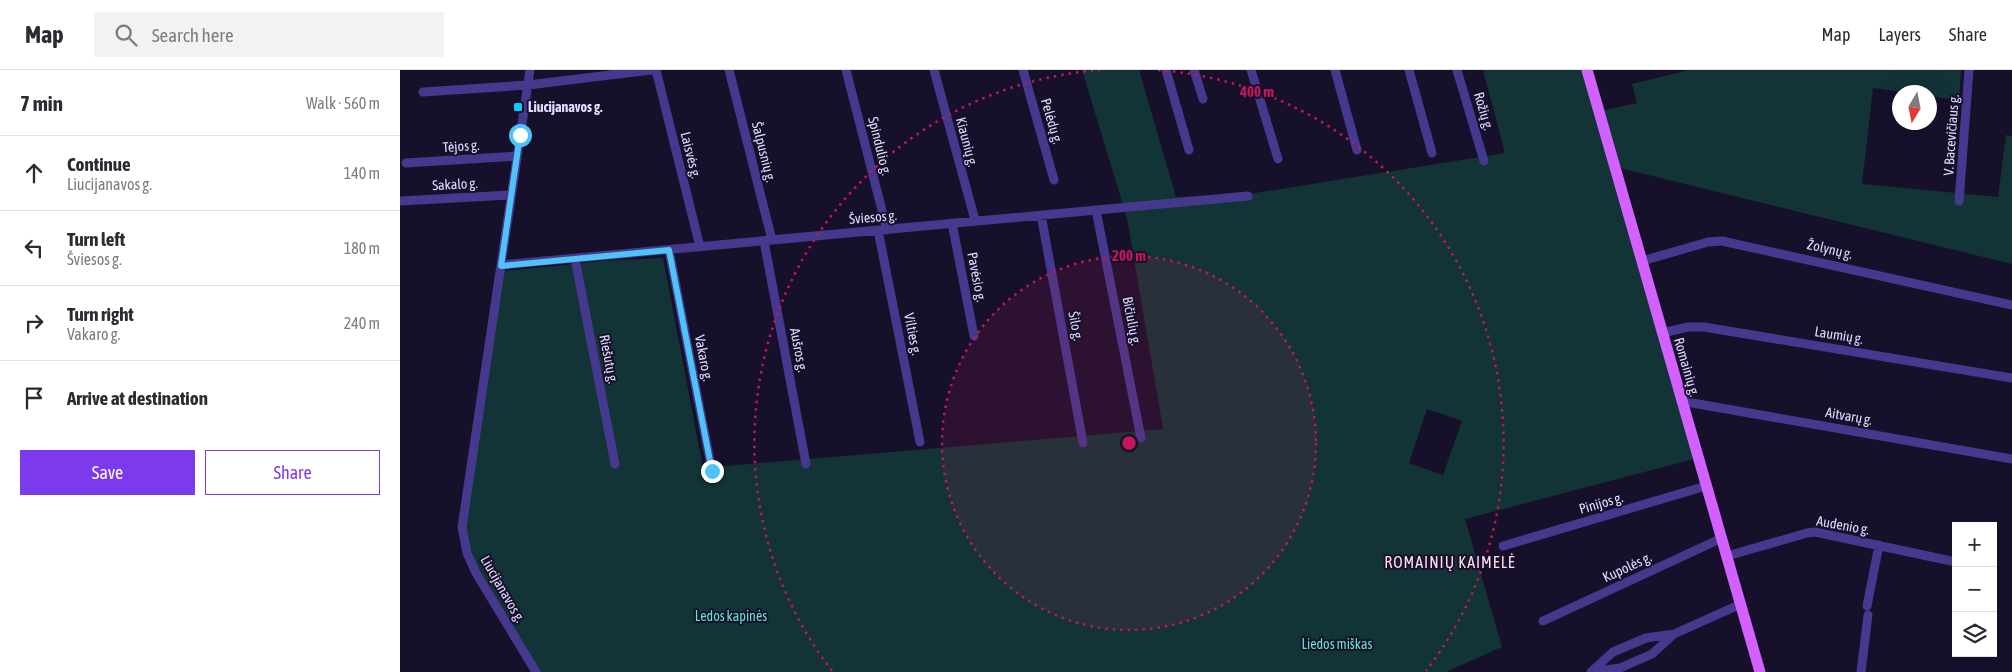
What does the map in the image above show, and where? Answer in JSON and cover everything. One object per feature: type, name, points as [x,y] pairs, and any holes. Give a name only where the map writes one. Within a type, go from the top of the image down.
[{"type":"main road","name":"Romainių g.","points":[[1587,70],[1760,672]]},
{"type":"street","name":"Liucijanavos g.","points":[[530,70],[462,527],[467,553],[476,573],[536,672]]},
{"type":"street","points":[[423,92],[528,85],[651,70]]},
{"type":"street","name":"Laisvės g.","points":[[656,70],[700,247]]},
{"type":"street","name":"Šalpusnių g.","points":[[729,70],[768,241]]},
{"type":"street","name":"Spindulio g.","points":[[846,70],[883,230]]},
{"type":"street","name":"Kiaunių g.","points":[[934,70],[975,220]]},
{"type":"street","name":"Pelėdų g.","points":[[1023,70],[1054,180]]},
{"type":"street","points":[[1166,70],[1189,150]]},
{"type":"street","points":[[1194,70],[1202,99]]},
{"type":"street","points":[[1251,70],[1278,159]]},
{"type":"street","points":[[1335,70],[1357,150]]},
{"type":"street","points":[[1409,70],[1432,153]]},
{"type":"street","name":"Rožių g.","points":[[1457,70],[1484,161]]},
{"type":"street","name":"V. Bacevičiaus g.","points":[[1959,201],[1969,70]]},
{"type":"street","name":"Tėjos g.","points":[[406,163],[517,156]]},
{"type":"street","name":"Sakalo g.","points":[[400,201],[511,195]]},
{"type":"street","name":"Šviesos g.","points":[[501,266],[975,220],[1248,196]]},
{"type":"street","name":"Bičiulių g.","points":[[1096,210],[1141,438]]},
{"type":"street","name":"Šilo g.","points":[[1041,215],[1084,443]]},
{"type":"street","name":"Pavėsio g.","points":[[952,223],[974,336]]},
{"type":"street","name":"Vilties g.","points":[[883,230],[920,442]]},
{"type":"street","name":"Aušros g.","points":[[768,241],[806,464]]},
{"type":"street","name":"Žolynų g.","points":[[1642,261],[1708,242],[1729,242],[2012,305]]},
{"type":"street","name":"Vakaro g.","points":[[669,250],[712,471]]},
{"type":"street","name":"Riešutų g.","points":[[575,258],[615,464]]},
{"type":"street","name":"Laumių g.","points":[[1662,333],[1688,327],[1704,327],[2012,378]]},
{"type":"street","name":"Aitvarų g.","points":[[1681,400],[2012,459]]},
{"type":"street","name":"Pinijos g.","points":[[1503,546],[1706,486]]},
{"type":"street","name":"Audenio g.","points":[[1727,556],[1815,532],[1952,561]]},
{"type":"street","name":"Kupolės g.","points":[[1544,621],[1722,538]]},
{"type":"street","points":[[1861,672],[1867,610],[1879,545]]},
{"type":"street","points":[[1592,672],[1613,652],[1646,638],[1674,634],[1741,604]]},
{"type":"street","points":[[1592,672],[1620,668],[1652,654],[1674,634]]},
{"type":"green space","points":[[1082,70],[1139,70],[1176,197],[1249,194],[1505,153],[1483,70],[1593,70],[1605,110],[1637,103],[1632,84],[1689,70],[1961,70],[1959,101],[1937,97],[1937,85],[1892,85],[1892,91],[1873,88],[1862,184],[1998,197],[2006,135],[2012,136],[2012,264],[1616,167],[1698,458],[1465,519],[1502,647],[1446,672],[536,672],[476,573],[463,536],[495,272],[603,261],[663,258],[703,468],[1163,429],[1127,218]],"holes":[[[1427,409],[1462,421],[1443,475],[1409,463]]]},
{"type":"place","name":"Liucijanavos g.","points":[[518,107]]},
{"type":"district","name":"ROMAINIŲ KAIMELĖ","points":[[1450,562]]},
{"type":"route","points":[[520,135],[501,266],[669,250],[712,471]]},
{"type":"park label","name":"Ledos kapinės","points":[[731,616]]},
{"type":"park label","name":"Liedos miškas","points":[[1337,644]]}]
